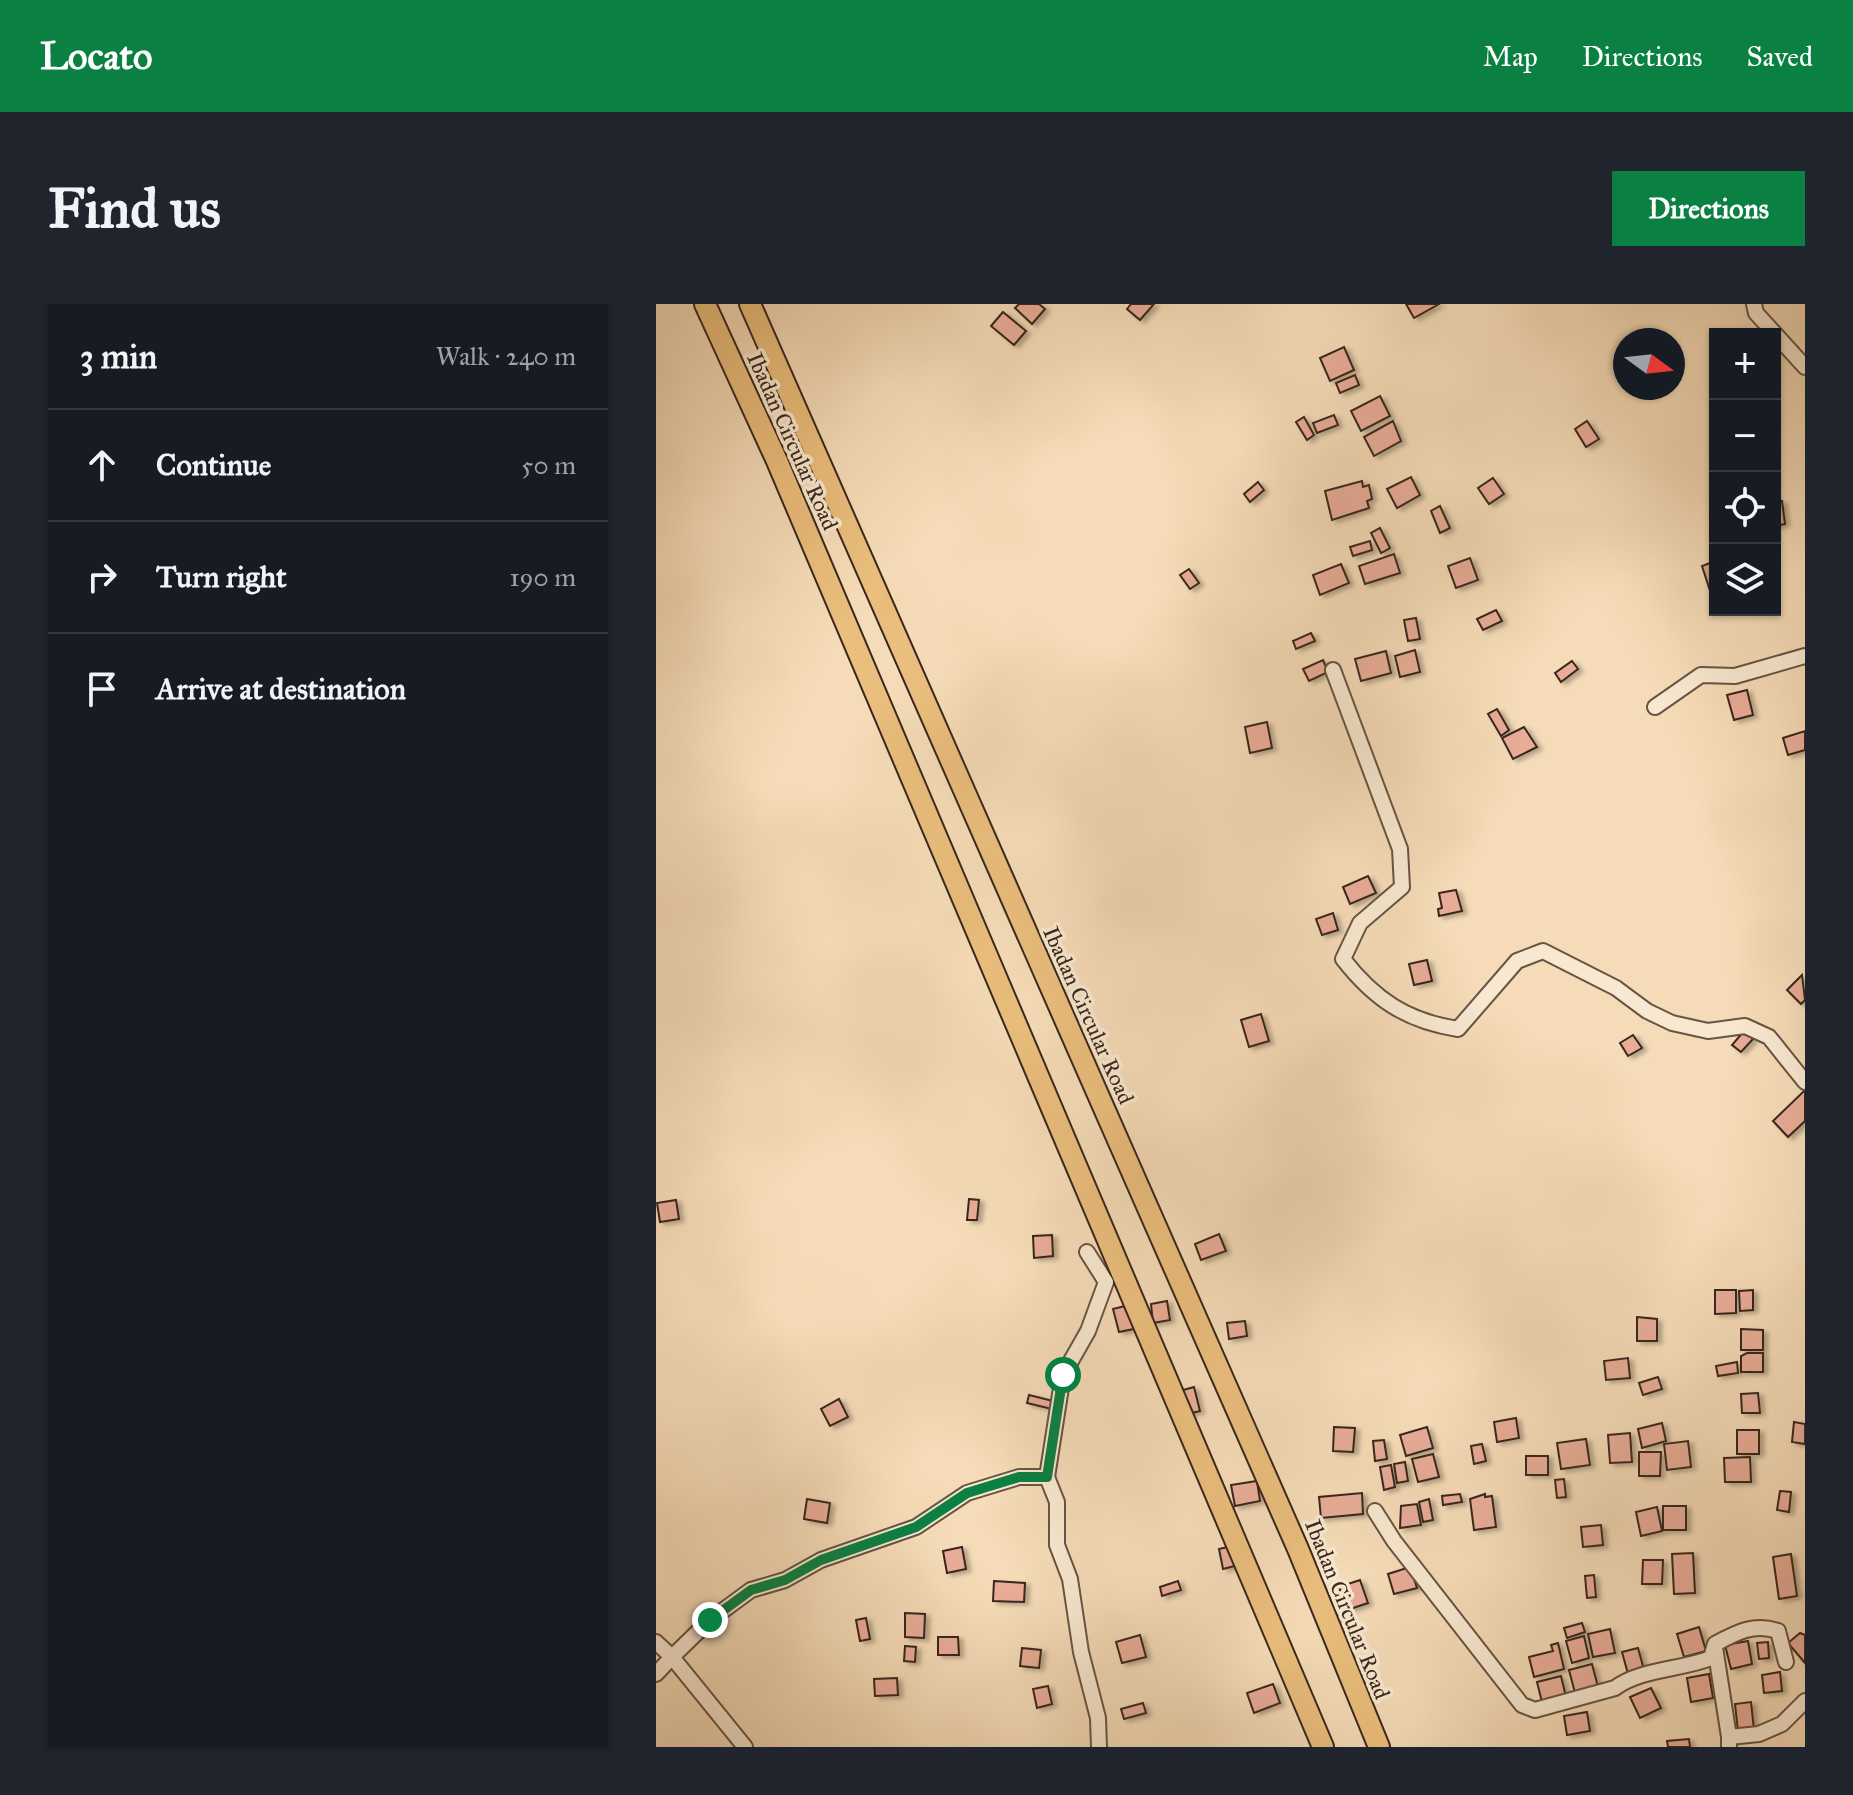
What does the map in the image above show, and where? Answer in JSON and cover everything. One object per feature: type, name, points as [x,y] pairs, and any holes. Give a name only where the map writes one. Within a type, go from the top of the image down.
[{"type":"highway","name":"Ibadan Circular Road","points":[[705,304],[777,461],[1323,1747]]},
{"type":"highway","name":"Ibadan Circular Road","points":[[750,304],[1298,1549],[1379,1747]]},
{"type":"street","points":[[1754,304],[1756,313],[1805,367]]},
{"type":"street","points":[[1655,707],[1701,675],[1735,676],[1805,656]]},
{"type":"street","points":[[1333,670],[1400,849],[1402,887],[1360,923],[1343,959],[1367,990],[1426,1024],[1458,1029],[1517,961],[1543,951],[1616,988],[1647,1011],[1672,1023],[1708,1031],[1745,1026],[1769,1037],[1805,1082]]},
{"type":"street","points":[[1087,1252],[1106,1282],[1088,1331],[1063,1375],[1047,1477],[1057,1502],[1057,1545],[1070,1579],[1081,1652],[1098,1718],[1099,1747]]},
{"type":"street","points":[[656,1674],[710,1620],[751,1590],[785,1580],[821,1560],[916,1527],[967,1493],[1019,1477],[1047,1477]]},
{"type":"street","points":[[1375,1511],[1394,1541],[1522,1705],[1535,1710],[1615,1688],[1624,1681],[1688,1667],[1711,1658],[1715,1644],[1739,1631],[1761,1626],[1778,1631],[1786,1662]]},
{"type":"street","points":[[656,1642],[672,1657],[745,1747]]},
{"type":"street","points":[[1715,1644],[1729,1742],[1782,1724],[1805,1701]]},
{"type":"building","points":[[1019,304],[1039,304],[1045,309],[1032,324],[1015,308]]},
{"type":"building","points":[[1131,304],[1154,304],[1140,320],[1127,309]]},
{"type":"building","points":[[1406,304],[1439,304],[1414,318]]},
{"type":"building","points":[[1003,312],[1026,331],[1014,345],[991,326]]},
{"type":"building","points":[[1344,347],[1354,370],[1330,381],[1320,358]]},
{"type":"building","points":[[1355,375],[1359,385],[1340,393],[1336,383]]},
{"type":"building","points":[[1380,396],[1390,416],[1361,431],[1351,411]]},
{"type":"building","points":[[1334,415],[1338,425],[1317,433],[1313,423]]},
{"type":"building","points":[[1304,417],[1314,435],[1307,440],[1296,422]]},
{"type":"building","points":[[1393,421],[1401,441],[1374,456],[1364,437]]},
{"type":"building","points":[[1587,421],[1599,439],[1586,447],[1575,429]]},
{"type":"building","points":[[1411,477],[1420,495],[1397,508],[1387,489]]},
{"type":"building","points":[[1493,478],[1504,494],[1489,504],[1478,488]]},
{"type":"building","points":[[1362,481],[1363,487],[1369,485],[1372,499],[1367,501],[1369,508],[1332,520],[1325,491]]},
{"type":"building","points":[[1258,482],[1264,490],[1250,502],[1244,494]]},
{"type":"building","points":[[1781,501],[1785,524],[1781,525]]},
{"type":"building","points":[[1440,506],[1450,528],[1440,533],[1431,511]]},
{"type":"building","points":[[1380,528],[1390,548],[1381,553],[1371,533]]},
{"type":"building","points":[[1370,541],[1372,550],[1353,556],[1350,547]]},
{"type":"building","points":[[1394,554],[1400,573],[1365,584],[1359,566]]},
{"type":"building","points":[[1470,558],[1478,580],[1456,588],[1448,566]]},
{"type":"building","points":[[1709,563],[1709,588],[1702,566]]},
{"type":"building","points":[[1341,564],[1349,583],[1320,595],[1313,575]]},
{"type":"building","points":[[1189,569],[1199,583],[1190,589],[1180,575]]},
{"type":"building","points":[[1496,610],[1502,621],[1483,630],[1477,619]]},
{"type":"building","points":[[1416,618],[1420,639],[1408,641],[1404,620]]},
{"type":"building","points":[[1311,633],[1315,641],[1296,649],[1293,641]]},
{"type":"building","points":[[1415,650],[1420,672],[1400,677],[1395,656]]},
{"type":"building","points":[[1386,651],[1391,673],[1361,681],[1355,659]]},
{"type":"building","points":[[1323,660],[1328,672],[1309,681],[1303,669]]},
{"type":"building","points":[[1572,661],[1578,669],[1561,682],[1555,673]]},
{"type":"building","points":[[1747,690],[1753,715],[1734,720],[1727,695]]},
{"type":"building","points":[[1497,709],[1509,730],[1501,736],[1488,714]]},
{"type":"building","points":[[1267,722],[1272,748],[1250,753],[1245,727]]},
{"type":"building","points":[[1524,727],[1537,747],[1513,759],[1502,738]]},
{"type":"building","points":[[1805,731],[1805,750],[1788,755],[1783,738]]},
{"type":"building","points":[[1368,876],[1376,893],[1350,904],[1343,887]]},
{"type":"building","points":[[1456,890],[1462,911],[1439,916],[1438,909],[1442,908],[1439,893]]},
{"type":"building","points":[[1333,913],[1338,930],[1322,935],[1316,919]]},
{"type":"building","points":[[1427,960],[1432,981],[1414,985],[1409,964]]},
{"type":"building","points":[[1802,975],[1805,1000],[1801,1004],[1787,990]]},
{"type":"building","points":[[1261,1014],[1269,1041],[1249,1047],[1241,1020]]},
{"type":"building","points":[[1744,1031],[1753,1039],[1741,1052],[1732,1045]]},
{"type":"building","points":[[1633,1035],[1642,1048],[1628,1056],[1620,1043]]},
{"type":"building","points":[[1805,1090],[1805,1121],[1788,1137],[1773,1121]]},
{"type":"building","points":[[969,1199],[979,1200],[977,1220],[967,1220]]},
{"type":"building","points":[[676,1200],[679,1219],[660,1222],[657,1203]]},
{"type":"building","points":[[1219,1234],[1226,1251],[1201,1260],[1195,1244]]},
{"type":"building","points":[[1052,1235],[1053,1256],[1034,1258],[1033,1236]]},
{"type":"building","points":[[1715,1290],[1736,1290],[1736,1313],[1715,1314]]},
{"type":"building","points":[[1753,1290],[1753,1310],[1740,1311],[1739,1291]]},
{"type":"building","points":[[1167,1301],[1170,1320],[1153,1323],[1151,1304]]},
{"type":"building","points":[[1137,1303],[1143,1327],[1119,1332],[1113,1309]]},
{"type":"building","points":[[1637,1317],[1657,1319],[1657,1341],[1637,1341]]},
{"type":"building","points":[[1245,1321],[1247,1336],[1229,1339],[1227,1323]]},
{"type":"building","points":[[1741,1329],[1763,1330],[1763,1350],[1741,1350]]},
{"type":"building","points":[[1763,1353],[1763,1372],[1741,1372],[1741,1356]]},
{"type":"building","points":[[1628,1358],[1630,1378],[1606,1380],[1604,1361]]},
{"type":"building","points":[[1737,1362],[1738,1373],[1718,1376],[1716,1366]]},
{"type":"building","points":[[1658,1377],[1662,1389],[1643,1395],[1639,1383]]},
{"type":"building","points":[[1194,1387],[1200,1411],[1183,1415],[1176,1392]]},
{"type":"building","points":[[1758,1393],[1760,1413],[1742,1413],[1741,1394]]},
{"type":"building","points":[[1029,1395],[1053,1401],[1052,1409],[1027,1403]]},
{"type":"building","points":[[839,1399],[848,1417],[830,1426],[821,1409]]},
{"type":"building","points":[[1516,1418],[1519,1438],[1497,1442],[1494,1422]]},
{"type":"building","points":[[1794,1422],[1805,1424],[1805,1444],[1792,1442]]},
{"type":"building","points":[[1662,1423],[1666,1441],[1642,1448],[1638,1429]]},
{"type":"building","points":[[1334,1427],[1355,1428],[1353,1452],[1333,1451]]},
{"type":"building","points":[[1427,1427],[1433,1448],[1406,1456],[1400,1435]]},
{"type":"building","points":[[1737,1430],[1759,1430],[1759,1454],[1737,1454]]},
{"type":"building","points":[[1630,1433],[1632,1462],[1610,1463],[1608,1435]]},
{"type":"building","points":[[1586,1439],[1590,1465],[1561,1469],[1557,1443]]},
{"type":"building","points":[[1384,1440],[1387,1459],[1375,1461],[1373,1441]]},
{"type":"building","points":[[1688,1441],[1691,1467],[1667,1470],[1664,1444]]},
{"type":"building","points":[[1482,1444],[1486,1461],[1474,1464],[1471,1446]]},
{"type":"building","points":[[1639,1452],[1661,1452],[1660,1476],[1639,1476]]},
{"type":"building","points":[[1433,1454],[1439,1477],[1418,1482],[1412,1459]]},
{"type":"building","points":[[1526,1456],[1548,1456],[1548,1475],[1526,1475]]},
{"type":"building","points":[[1750,1457],[1751,1482],[1725,1482],[1724,1458]]},
{"type":"building","points":[[1405,1462],[1408,1481],[1397,1483],[1394,1464]]},
{"type":"building","points":[[1391,1465],[1395,1487],[1384,1490],[1380,1467]]},
{"type":"building","points":[[1564,1479],[1566,1497],[1557,1498],[1555,1480]]},
{"type":"building","points":[[1257,1481],[1260,1501],[1235,1506],[1231,1485]]},
{"type":"building","points":[[1780,1491],[1791,1492],[1789,1512],[1777,1510]]},
{"type":"building","points":[[1362,1493],[1363,1514],[1321,1518],[1319,1497]]},
{"type":"building","points":[[1460,1494],[1462,1502],[1443,1505],[1442,1496]]},
{"type":"building","points":[[1485,1494],[1485,1497],[1492,1496],[1496,1527],[1474,1530],[1470,1499]]},
{"type":"building","points":[[807,1499],[830,1503],[827,1523],[804,1519]]},
{"type":"building","points":[[1429,1499],[1433,1520],[1423,1522],[1419,1502]]},
{"type":"building","points":[[1417,1504],[1421,1525],[1400,1528],[1401,1506]]},
{"type":"building","points":[[1663,1506],[1686,1506],[1686,1530],[1663,1530]]},
{"type":"building","points":[[1657,1507],[1662,1531],[1641,1536],[1636,1512]]},
{"type":"building","points":[[1601,1525],[1603,1545],[1583,1547],[1581,1527]]},
{"type":"building","points":[[1241,1544],[1246,1563],[1223,1569],[1219,1549]]},
{"type":"building","points":[[962,1547],[966,1569],[947,1573],[943,1551]]},
{"type":"building","points":[[1693,1553],[1695,1593],[1674,1594],[1672,1554]]},
{"type":"building","points":[[1791,1554],[1797,1596],[1779,1599],[1773,1557]]},
{"type":"building","points":[[1643,1560],[1663,1560],[1662,1584],[1642,1584]]},
{"type":"building","points":[[1410,1567],[1417,1588],[1394,1594],[1388,1574]]},
{"type":"building","points":[[1594,1575],[1596,1597],[1587,1598],[1585,1576]]},
{"type":"building","points":[[1360,1580],[1368,1603],[1347,1610],[1339,1587]]},
{"type":"building","points":[[994,1581],[1025,1583],[1024,1602],[993,1601]]},
{"type":"building","points":[[1178,1581],[1181,1590],[1162,1596],[1160,1587]]},
{"type":"building","points":[[905,1613],[925,1614],[924,1638],[905,1637]]},
{"type":"building","points":[[1346,1614],[1351,1636],[1329,1641],[1325,1619]]},
{"type":"building","points":[[866,1618],[870,1639],[860,1641],[856,1620]]},
{"type":"building","points":[[1582,1623],[1585,1632],[1567,1638],[1564,1628]]},
{"type":"building","points":[[1699,1627],[1706,1651],[1684,1657],[1677,1634]]},
{"type":"building","points":[[1610,1629],[1615,1653],[1593,1657],[1588,1634]]},
{"type":"building","points":[[1800,1633],[1805,1635],[1805,1663],[1788,1643]]},
{"type":"building","points":[[1140,1635],[1146,1657],[1122,1663],[1116,1642]]},
{"type":"building","points":[[1584,1636],[1589,1658],[1572,1663],[1566,1641]]},
{"type":"building","points":[[938,1637],[958,1637],[959,1655],[938,1655]]},
{"type":"building","points":[[1748,1641],[1752,1664],[1731,1669],[1725,1645]]},
{"type":"building","points":[[1768,1642],[1769,1658],[1759,1659],[1757,1643]]},
{"type":"building","points":[[1558,1643],[1564,1669],[1534,1677],[1529,1657],[1553,1651],[1551,1645]]},
{"type":"building","points":[[905,1646],[916,1647],[915,1662],[904,1661]]},
{"type":"building","points":[[1022,1648],[1041,1650],[1039,1668],[1020,1666]]},
{"type":"building","points":[[1638,1648],[1644,1670],[1628,1674],[1622,1652]]},
{"type":"building","points":[[1592,1664],[1598,1687],[1575,1693],[1569,1670]]},
{"type":"building","points":[[1780,1672],[1782,1691],[1764,1693],[1762,1675]]},
{"type":"building","points":[[1709,1674],[1713,1698],[1691,1702],[1687,1678]]},
{"type":"building","points":[[1561,1676],[1566,1697],[1542,1702],[1537,1682]]},
{"type":"building","points":[[897,1678],[898,1695],[875,1696],[874,1679]]},
{"type":"building","points":[[1273,1684],[1280,1703],[1254,1713],[1247,1693]]},
{"type":"building","points":[[1048,1686],[1052,1704],[1037,1708],[1033,1689]]},
{"type":"building","points":[[1651,1688],[1661,1708],[1640,1718],[1630,1697]]},
{"type":"building","points":[[1751,1702],[1754,1730],[1738,1731],[1735,1704]]},
{"type":"building","points":[[1143,1703],[1146,1713],[1124,1719],[1121,1709]]},
{"type":"building","points":[[1587,1712],[1590,1731],[1567,1735],[1564,1716]]},
{"type":"building","points":[[1689,1739],[1690,1747],[1668,1747],[1667,1741]]},
{"type":"route","points":[[710,1620],[751,1590],[785,1580],[821,1560],[916,1527],[967,1493],[1019,1477],[1047,1477],[1059,1416],[1063,1375]]}]
